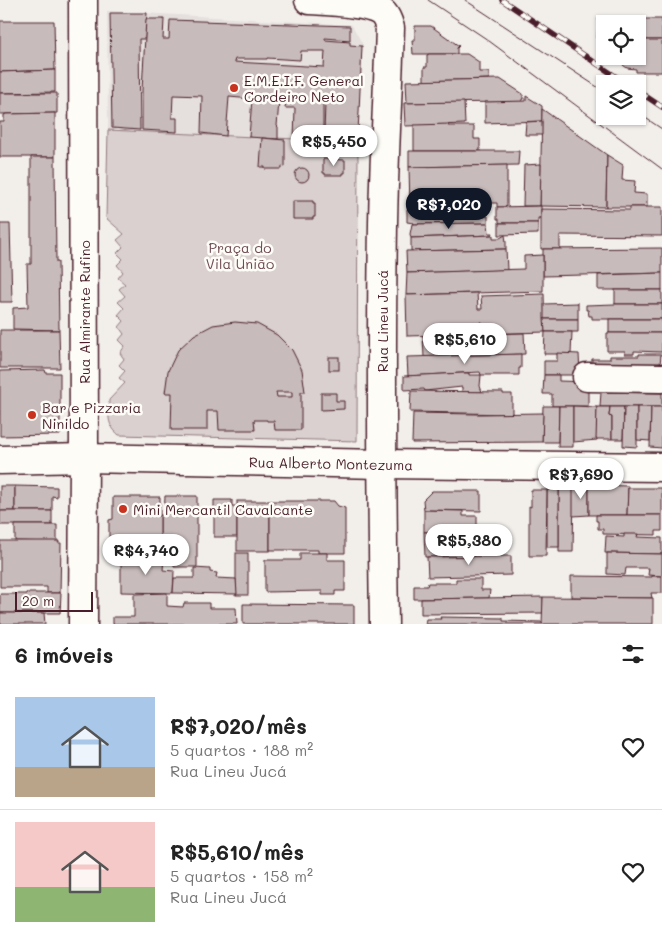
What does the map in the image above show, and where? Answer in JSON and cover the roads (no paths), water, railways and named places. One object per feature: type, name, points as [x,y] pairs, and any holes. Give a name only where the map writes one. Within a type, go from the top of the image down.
[{"type":"street","name":"Rua Almirante Rufino","points":[[83,0],[83,624]]},
{"type":"street","name":"Rua Lineu Jucá","points":[[309,0],[365,5],[380,11],[387,18],[390,28],[383,222],[382,464],[384,624]]},
{"type":"street","points":[[587,377],[662,378]]},
{"type":"street","name":"Rua Alberto Montezuma","points":[[0,460],[84,458],[662,467]]},
{"type":"tram line","points":[[428,0],[485,38],[662,169]]},
{"type":"tram line","points":[[465,0],[596,86]]},
{"type":"tram line","points":[[646,118],[662,129]]},
{"type":"railway","points":[[502,0],[614,75]]},
{"type":"railway","points":[[646,96],[662,107]]},
{"type":"place","name":"E.M.E.I.F. General Cordeiro Neto","points":[[234,88]]},
{"type":"place","name":"Bar e Pizzaria Ninildo","points":[[32,415]]},
{"type":"place","name":"Mini Mercantil Cavalcante","points":[[123,509]]},
{"type":"park label","name":"Praça do Vila União","points":[[240,256]]}]
